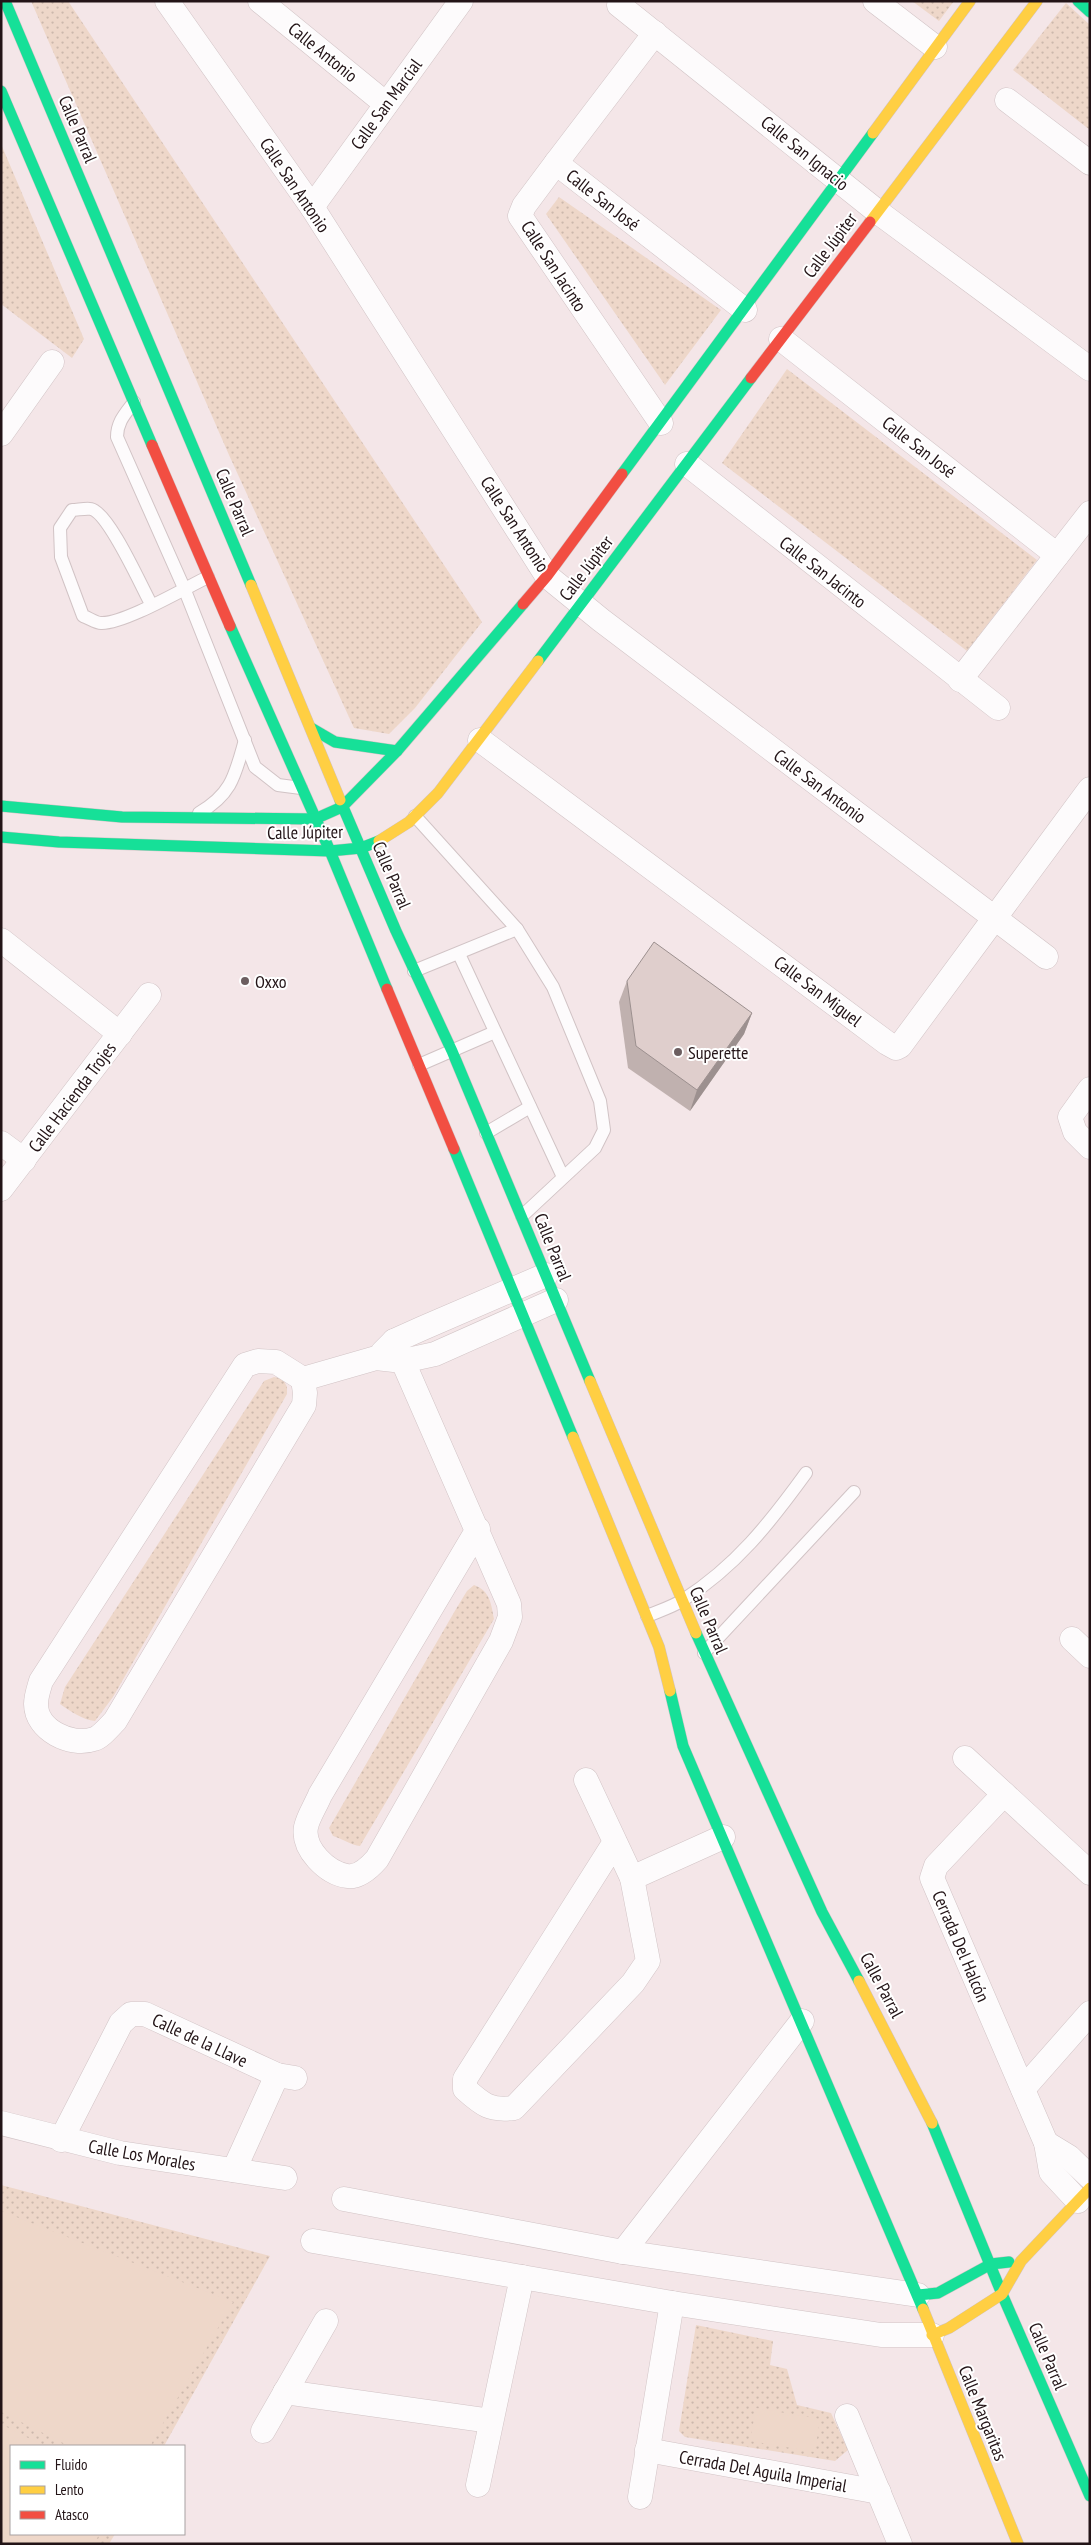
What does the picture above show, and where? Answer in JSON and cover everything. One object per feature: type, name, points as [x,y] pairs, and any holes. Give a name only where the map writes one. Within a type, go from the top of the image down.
[{"type":"street","name":"Calle Parral","points":[[5,1],[311,728],[342,806],[414,971],[452,1051],[704,1652],[822,1912],[924,2104],[1002,2294],[1090,2496]]},
{"type":"street","name":"Calle San Antonio","points":[[167,1],[312,207],[547,576],[1046,957]]},
{"type":"street","name":"Calle Antonio","points":[[260,1],[386,104]]},
{"type":"street","name":"Calle San Marcial","points":[[312,207],[461,1]]},
{"type":"street","points":[[875,1],[935,47]]},
{"type":"street","name":"Calle Júpiter","points":[[1,806],[122,817],[315,819],[342,806],[397,751],[547,576],[840,181],[970,1]]},
{"type":"street","name":"Calle Júpiter","points":[[1,837],[78,843],[330,851],[361,848],[400,829],[447,783],[1037,1]]},
{"type":"street","points":[[1078,1],[1090,12]]},
{"type":"street","name":"Calle San Ignacio","points":[[619,5],[878,212],[1090,369]]},
{"type":"street","points":[[556,163],[655,33]]},
{"type":"street","points":[[1,91],[208,577],[330,851],[647,1616]]},
{"type":"street","points":[[1007,100],[1090,163]]},
{"type":"street","name":"Calle San Jacinto","points":[[556,163],[524,206],[520,216],[521,221],[661,424]]},
{"type":"street","name":"Calle San José","points":[[556,163],[745,310]]},
{"type":"street","name":"Calle San José","points":[[781,339],[1058,555]]},
{"type":"street","points":[[5,422],[52,362]]},
{"type":"street","name":"Calle San Jacinto","points":[[686,464],[998,708]]},
{"type":"street","points":[[960,680],[1090,513]]},
{"type":"street","points":[[311,728],[334,742],[397,751]]},
{"type":"street","name":"Calle San Miguel","points":[[480,740],[892,1046],[900,1046],[1090,790]]},
{"type":"street","name":"Calle Hacienda Trojes","points":[[1,940],[120,1034]]},
{"type":"street","name":"Calle Hacienda Trojes","points":[[1,1189],[149,995]]},
{"type":"street","points":[[1090,1088],[1070,1117],[1075,1132],[1090,1147]]},
{"type":"street","name":"Calle Hacienda Trojes","points":[[1,1143],[24,1160]]},
{"type":"street","points":[[303,1379],[304,1405],[115,1722],[95,1739],[72,1742],[45,1727],[38,1715],[36,1704],[41,1681],[245,1365],[258,1361],[276,1362],[303,1379],[376,1358],[399,1351],[513,1290],[546,1275]]},
{"type":"street","points":[[399,1351],[435,1354],[556,1300]]},
{"type":"street","points":[[399,1351],[478,1529],[509,1604],[510,1617],[506,1631],[377,1859],[361,1873],[349,1876],[330,1870],[308,1848],[306,1828],[320,1795],[478,1529]]},
{"type":"street","name":"Calle Margaritas","points":[[647,1616],[659,1647],[682,1746],[802,2021],[918,2295],[932,2335],[1018,2544]]},
{"type":"street","points":[[1072,1639],[1090,1656]]},
{"type":"street","points":[[965,1758],[1090,1873]]},
{"type":"street","points":[[586,1780],[632,1878],[648,1962],[633,1983],[514,2108],[498,2110],[482,2104],[465,2090],[464,2079],[615,1842]]},
{"type":"street","name":"Cerrada Del Halcón","points":[[1004,1794],[936,1866],[932,1878],[1046,2143],[1051,2172],[1084,2195]]},
{"type":"street","points":[[632,1878],[722,1837]]},
{"type":"street","points":[[1023,2089],[1090,2013]]},
{"type":"street","name":"Calle de la Llave","points":[[61,2140],[121,2023],[131,2014],[145,2014],[286,2076],[234,2170]]},
{"type":"street","points":[[623,2252],[802,2021]]},
{"type":"street","name":"Calle Los Morales","points":[[1,2123],[61,2140],[120,2152],[285,2178]]},
{"type":"street","points":[[1046,2143],[1069,2157],[1090,2177]]},
{"type":"street","points":[[313,2241],[672,2303],[881,2335],[932,2335],[949,2328],[1002,2294],[1021,2261],[1084,2195]]},
{"type":"street","points":[[344,2199],[623,2252],[918,2295],[938,2293],[991,2264],[1021,2261]]},
{"type":"street","points":[[478,2485],[522,2278]]},
{"type":"street","points":[[640,2496],[672,2303]]},
{"type":"street","points":[[263,2431],[326,2320]]},
{"type":"street","points":[[285,2392],[491,2421]]},
{"type":"street","name":"Cerrada Del Aguila Imperial","points":[[847,2416],[900,2544]]},
{"type":"street","name":"Cerrada Del Aguila Imperial","points":[[647,2450],[879,2492]]},
{"type":"lane","points":[[134,402],[121,418],[117,427],[117,438],[184,588],[255,767],[262,775],[278,785],[301,788]]},
{"type":"lane","points":[[151,604],[129,564],[119,540],[102,514],[91,509],[72,510],[60,528],[61,557],[83,616],[100,623],[116,621],[208,577]]},
{"type":"lane","points":[[189,819],[217,803],[236,773],[245,740]]},
{"type":"lane","points":[[415,816],[517,928],[553,987],[600,1101],[604,1130],[595,1148],[522,1216]]},
{"type":"lane","points":[[414,971],[459,954],[517,928]]},
{"type":"lane","points":[[459,954],[563,1177]]},
{"type":"lane","points":[[419,1065],[495,1032]]},
{"type":"lane","points":[[486,1133],[530,1107]]},
{"type":"lane","points":[[647,1616],[682,1601],[746,1550],[806,1473]]},
{"type":"lane","points":[[704,1652],[854,1492]]},
{"type":"shaded area","points":[[31,1],[68,1],[482,622],[415,708],[389,734],[354,728],[229,455]]},
{"type":"shaded area","points":[[912,1],[954,1],[939,21]]},
{"type":"shaded area","points":[[1066,3],[1090,25],[1090,130],[1013,70]]},
{"type":"shaded area","points":[[1,144],[84,339],[72,358],[1,304]]},
{"type":"shaded area","points":[[559,197],[721,310],[665,385],[546,214]]},
{"type":"shaded area","points":[[787,369],[1037,560],[967,651],[722,463]]},
{"type":"shaded area","points":[[274,1377],[283,1379],[287,1387],[287,1394],[113,1697],[95,1721],[72,1712],[60,1704],[65,1687],[264,1381]]},
{"type":"shaded area","points":[[474,1585],[487,1594],[494,1619],[360,1846],[333,1836],[329,1828],[456,1609],[467,1591]]},
{"type":"shaded area","points":[[1,2185],[270,2256],[165,2445],[10,2445],[10,2535],[114,2535],[109,2544],[1,2544]]},
{"type":"shaded area","points":[[1,2211],[233,2302],[151,2445],[67,2445],[1,2412]]},
{"type":"shaded area","points":[[696,2325],[773,2341],[770,2365],[787,2369],[797,2405],[831,2413],[848,2450],[835,2461],[685,2437],[679,2431]]},
{"type":"shaded area","points":[[756,2408],[820,2419],[815,2452],[750,2441]]},
{"type":"shaded area","points":[[1,2424],[42,2445],[10,2445],[10,2535],[99,2535],[93,2544],[1,2544]]},
{"type":"building","name":"Superette","points":[[654,942],[752,1013],[697,1090],[636,1046],[627,981]]},
{"type":"traffic: fast","points":[[5,1],[251,585]]},
{"type":"traffic: fast","points":[[1078,1],[1090,12]]},
{"type":"traffic: fast","points":[[1,91],[152,445]]},
{"type":"traffic: fast","points":[[622,474],[873,133]]},
{"type":"traffic: fast","points":[[538,661],[751,378]]},
{"type":"traffic: fast","points":[[1,806],[122,817],[315,819],[342,807],[397,751],[523,604]]},
{"type":"traffic: fast","points":[[230,626],[330,851],[387,989]]},
{"type":"traffic: fast","points":[[311,728],[335,742],[397,751]]},
{"type":"traffic: fast","points":[[340,800],[396,931],[452,1051],[590,1381]]},
{"type":"traffic: fast","points":[[1,837],[59,842],[330,851],[361,848],[379,841]]},
{"type":"traffic: fast","points":[[454,1149],[573,1437]]},
{"type":"traffic: fast","points":[[696,1633],[822,1912],[859,1981]]},
{"type":"traffic: fast","points":[[670,1691],[683,1746],[923,2309]]},
{"type":"traffic: fast","points":[[932,2123],[1002,2294],[1090,2496]]},
{"type":"traffic: fast","points":[[918,2295],[938,2293],[991,2264],[1009,2262]]},
{"type":"traffic: slow","points":[[873,133],[970,1]]},
{"type":"traffic: slow","points":[[870,222],[1037,1]]},
{"type":"traffic: slow","points":[[251,585],[340,800]]},
{"type":"traffic: slow","points":[[379,841],[409,822],[438,793],[538,661]]},
{"type":"traffic: slow","points":[[590,1381],[696,1633]]},
{"type":"traffic: slow","points":[[573,1437],[659,1647],[670,1691]]},
{"type":"traffic: slow","points":[[859,1981],[932,2123]]},
{"type":"traffic: slow","points":[[932,2335],[949,2328],[1002,2294],[1021,2261],[1090,2188]]},
{"type":"traffic: slow","points":[[923,2309],[1018,2544]]},
{"type":"traffic: jam","points":[[751,378],[870,222]]},
{"type":"traffic: jam","points":[[152,445],[230,626]]},
{"type":"traffic: jam","points":[[523,604],[547,576],[622,474]]},
{"type":"traffic: jam","points":[[387,989],[454,1149]]},
{"type":"place","name":"Oxxo","points":[[245,981]]},
{"type":"place","name":"Superette","points":[[678,1052]]}]
